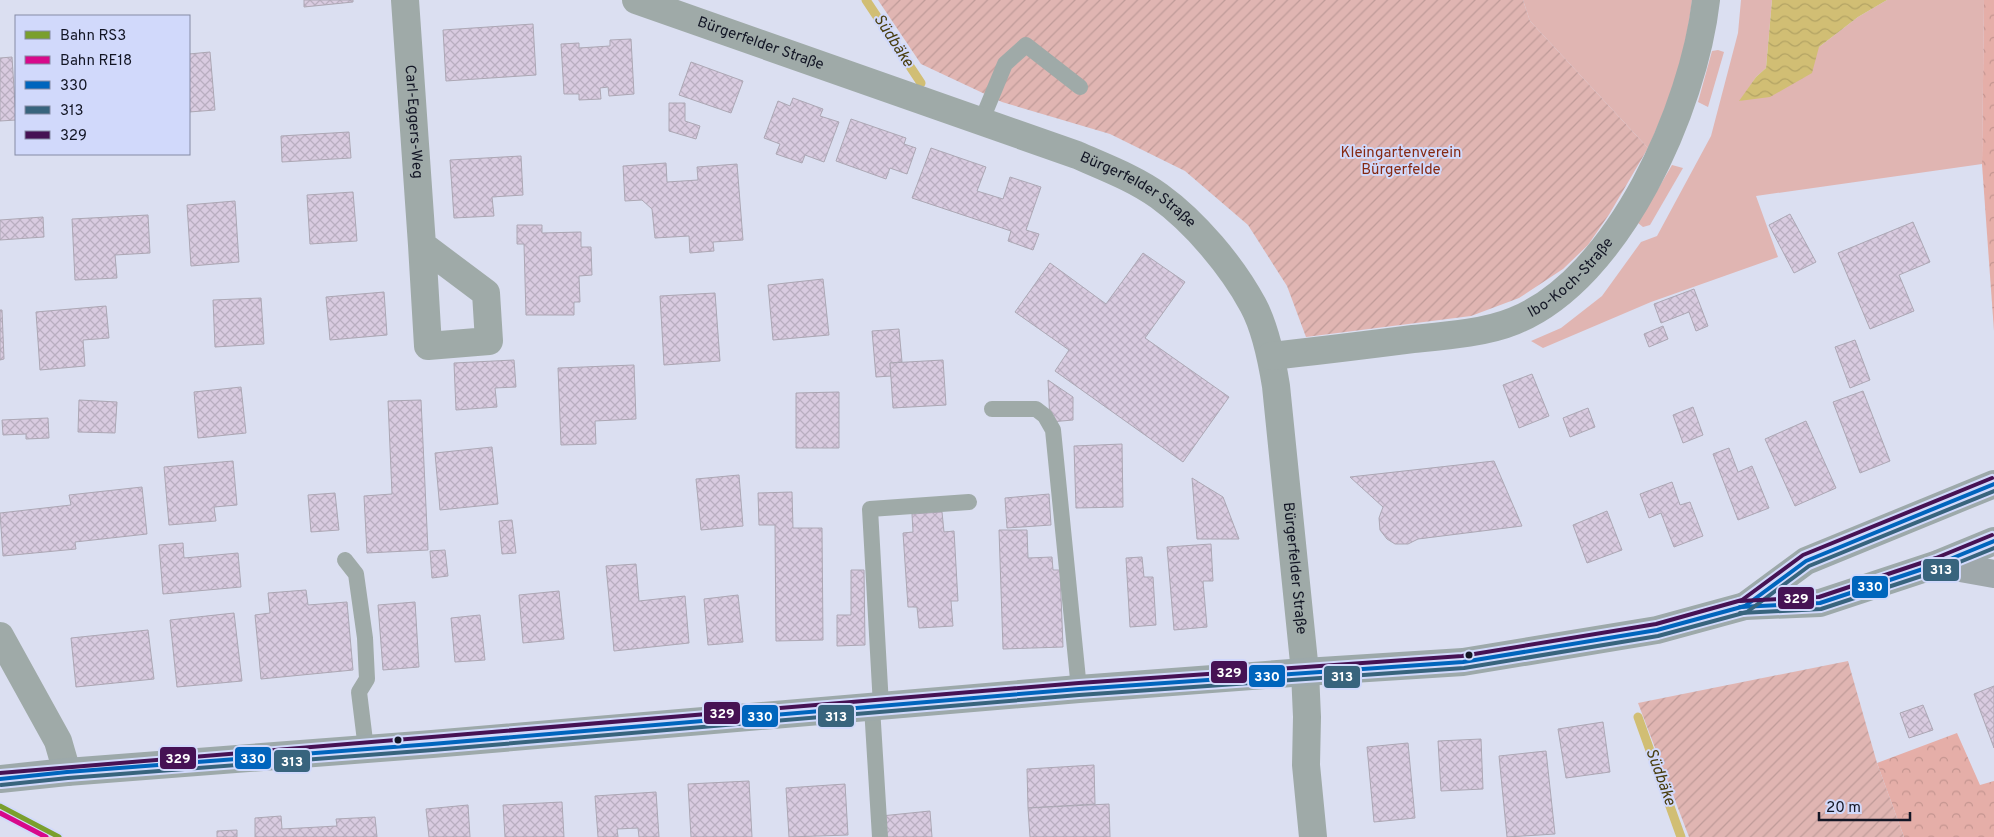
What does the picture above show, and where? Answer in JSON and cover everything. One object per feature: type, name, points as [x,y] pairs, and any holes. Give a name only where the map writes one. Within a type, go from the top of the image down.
[{"type":"highway","points":[[1938,564],[1994,574]]},
{"type":"main road","points":[[1745,606],[1806,560],[1994,484]]},
{"type":"main road","points":[[0,779],[1079,690],[1305,672],[1463,662],[1657,630],[1745,606],[1820,603],[1938,564],[1994,541]]},
{"type":"street","name":"Carl-Eggers-Weg","points":[[405,0],[422,245]]},
{"type":"street","name":"Bürgerfelder Straße","points":[[636,0],[1084,158],[1116,172],[1159,196],[1212,244],[1254,306],[1271,356],[1276,386],[1305,672],[1307,717],[1306,765],[1313,837]]},
{"type":"street","name":"Ibo-Koch-Straße","points":[[1271,356],[1462,334],[1513,322],[1550,302],[1588,268],[1620,225],[1649,176],[1673,126],[1691,76],[1703,28],[1706,0]]},
{"type":"street","points":[[0,636],[58,741],[67,772]]},
{"type":"lane","points":[[981,122],[1004,64],[1026,45],[1080,88]]},
{"type":"lane","points":[[992,409],[1036,409],[1045,416],[1053,430],[1079,690]]},
{"type":"lane","points":[[880,837],[870,509],[969,502]]},
{"type":"lane","points":[[345,560],[356,574],[365,638],[367,679],[359,692],[366,748]]},
{"type":"green space","name":"Kleingartenverein Bürgerfelde","points":[[878,0],[1523,0],[1530,21],[1648,148],[1610,213],[1588,245],[1563,269],[1519,298],[1471,316],[1306,337],[1287,286],[1248,225],[1185,171],[1110,134],[1002,102],[921,64]]},
{"type":"green space","points":[[1523,0],[1692,0],[1686,39],[1676,76],[1648,148],[1530,21]]},
{"type":"green space","points":[[1741,0],[1772,0],[1766,68],[1756,77],[1740,101],[1819,47],[1858,17],[1887,0],[1984,0],[1982,164],[1756,196],[1778,257],[1651,302],[1543,348],[1531,341],[1561,328],[1602,296],[1641,242],[1657,236],[1711,136],[1738,33]]},
{"type":"green space","points":[[1984,0],[1994,0],[1994,331],[1982,164]]},
{"type":"green space","points":[[1712,51],[1724,52],[1708,107],[1698,102]]},
{"type":"green space","points":[[1672,165],[1683,168],[1650,225],[1643,227],[1638,223]]},
{"type":"green space","points":[[1848,661],[1877,763],[1904,837],[1689,837],[1638,703]]},
{"type":"green space","points":[[1957,733],[1980,785],[1994,781],[1994,837],[1904,837],[1877,763]]},
{"type":"water","points":[[1772,0],[1887,0],[1858,17],[1819,47],[1812,73],[1770,97],[1739,101],[1756,77],[1766,68]]},
{"type":"building","points":[[304,0],[353,0],[353,2],[304,7]]},
{"type":"building","points":[[533,24],[536,75],[446,81],[443,30]]},
{"type":"building","points":[[631,39],[634,94],[609,96],[608,87],[600,88],[601,99],[579,100],[579,94],[564,94],[561,44],[579,43],[579,48],[610,46],[610,40]]},
{"type":"building","points":[[210,52],[215,110],[190,112],[190,54]]},
{"type":"building","points":[[12,57],[15,120],[0,121],[0,58]]},
{"type":"building","points":[[691,62],[743,81],[731,113],[679,95]]},
{"type":"building","points":[[793,98],[823,109],[820,116],[839,122],[824,162],[805,155],[802,163],[776,154],[780,144],[764,138],[778,101],[790,106]]},
{"type":"building","points":[[669,103],[685,103],[685,121],[700,126],[696,139],[669,131]]},
{"type":"building","points":[[851,119],[906,138],[904,144],[916,148],[907,174],[890,168],[886,179],[836,161]]},
{"type":"building","points":[[349,132],[351,158],[282,162],[281,136]]},
{"type":"building","points":[[931,148],[986,167],[977,191],[1003,199],[1010,177],[1041,187],[1026,230],[1039,234],[1033,250],[1008,241],[1011,231],[912,198]]},
{"type":"building","points":[[521,156],[523,195],[492,197],[494,216],[454,218],[450,160]]},
{"type":"building","points":[[666,163],[667,182],[698,180],[697,167],[737,164],[743,240],[713,242],[714,251],[690,253],[689,236],[655,238],[652,209],[642,200],[625,201],[623,166]]},
{"type":"building","points":[[353,192],[357,241],[310,244],[307,195]]},
{"type":"building","points":[[235,201],[239,262],[191,266],[187,205]]},
{"type":"building","points":[[1790,214],[1816,262],[1794,273],[1769,225]]},
{"type":"building","points":[[148,215],[150,253],[115,255],[117,278],[75,280],[72,219]]},
{"type":"building","points":[[43,217],[44,237],[0,240],[0,220]]},
{"type":"building","points":[[1913,222],[1930,262],[1899,275],[1914,311],[1870,329],[1838,253]]},
{"type":"building","points":[[517,225],[542,225],[542,233],[581,232],[581,247],[591,247],[592,275],[579,276],[580,302],[574,302],[574,315],[526,315],[524,244],[517,244]]},
{"type":"building","points":[[1143,253],[1185,282],[1145,338],[1229,397],[1183,462],[1055,371],[1069,350],[1015,312],[1050,263],[1106,304]]},
{"type":"building","points":[[823,279],[829,335],[773,340],[768,285]]},
{"type":"building","points":[[1694,289],[1708,326],[1696,331],[1689,312],[1661,323],[1654,304]]},
{"type":"building","points":[[384,292],[387,335],[330,340],[326,297]]},
{"type":"building","points":[[715,293],[720,361],[664,365],[660,296]]},
{"type":"building","points":[[261,298],[264,344],[215,347],[213,300]]},
{"type":"building","points":[[106,306],[109,338],[83,340],[85,366],[40,370],[36,312]]},
{"type":"building","points":[[0,310],[2,310],[4,359],[0,360]]},
{"type":"building","points":[[1663,326],[1668,339],[1649,347],[1644,334]]},
{"type":"building","points":[[899,329],[902,362],[890,363],[891,376],[876,377],[872,331]]},
{"type":"building","points":[[1855,340],[1870,380],[1850,388],[1835,347]]},
{"type":"building","points":[[514,360],[516,387],[495,388],[497,407],[456,410],[454,363]]},
{"type":"building","points":[[943,360],[946,405],[893,408],[890,363]]},
{"type":"building","points":[[634,365],[636,419],[595,421],[596,444],[561,445],[558,368]]},
{"type":"building","points":[[1532,374],[1549,416],[1519,428],[1503,385]]},
{"type":"building","points":[[1048,380],[1073,397],[1073,420],[1050,422]]},
{"type":"building","points":[[241,387],[246,433],[198,438],[194,392]]},
{"type":"building","points":[[1863,391],[1890,461],[1860,473],[1833,402]]},
{"type":"building","points":[[839,392],[839,448],[796,448],[796,393]]},
{"type":"building","points":[[79,400],[117,402],[115,433],[78,432]]},
{"type":"building","points":[[421,400],[428,550],[367,553],[364,496],[392,494],[388,401]]},
{"type":"building","points":[[1693,407],[1703,435],[1683,443],[1673,415]]},
{"type":"building","points":[[1588,408],[1595,427],[1570,437],[1563,418]]},
{"type":"building","points":[[48,418],[49,438],[26,439],[26,434],[3,435],[2,420]]},
{"type":"building","points":[[1806,421],[1836,488],[1795,506],[1765,439]]},
{"type":"building","points":[[1122,444],[1123,507],[1076,508],[1074,446]]},
{"type":"building","points":[[492,447],[498,504],[440,510],[435,453]]},
{"type":"building","points":[[1729,448],[1738,472],[1752,466],[1769,508],[1738,520],[1713,454]]},
{"type":"building","points":[[233,461],[237,505],[214,507],[216,521],[169,525],[164,467]]},
{"type":"building","points":[[1494,461],[1522,526],[1418,539],[1408,544],[1395,544],[1387,539],[1380,530],[1379,518],[1383,507],[1350,477]]},
{"type":"building","points":[[739,475],[743,526],[701,530],[696,479]]},
{"type":"building","points":[[1192,478],[1223,497],[1239,539],[1197,539]]},
{"type":"building","points":[[1672,482],[1680,505],[1690,502],[1703,536],[1674,547],[1661,513],[1649,518],[1640,494]]},
{"type":"building","points":[[142,487],[147,534],[75,542],[76,549],[3,556],[0,513],[71,505],[69,495]]},
{"type":"building","points":[[792,492],[793,528],[822,528],[823,640],[776,641],[775,525],[759,525],[758,493]]},
{"type":"building","points":[[335,493],[339,530],[311,532],[308,495]]},
{"type":"building","points":[[1049,494],[1051,525],[1007,528],[1005,498]]},
{"type":"building","points":[[1607,511],[1622,550],[1587,563],[1573,525]]},
{"type":"building","points":[[942,512],[944,532],[954,531],[958,601],[951,601],[953,626],[919,628],[917,607],[908,607],[903,533],[913,532],[912,514]]},
{"type":"building","points":[[512,520],[516,553],[502,554],[499,521]]},
{"type":"building","points":[[999,530],[1027,530],[1028,558],[1052,557],[1053,570],[1060,570],[1063,647],[1003,649]]},
{"type":"building","points":[[183,543],[184,558],[238,553],[241,587],[163,594],[159,545]]},
{"type":"building","points":[[1211,544],[1213,581],[1203,581],[1207,627],[1174,630],[1167,547]]},
{"type":"building","points":[[445,550],[448,576],[432,578],[430,551]]},
{"type":"building","points":[[1142,557],[1144,577],[1153,577],[1156,625],[1130,627],[1126,558]]},
{"type":"building","points":[[636,564],[639,601],[685,596],[689,643],[614,651],[606,566]]},
{"type":"building","points":[[851,570],[864,570],[865,645],[837,646],[837,615],[851,615]]},
{"type":"building","points":[[306,590],[308,605],[347,602],[353,670],[261,679],[255,615],[270,613],[268,593]]},
{"type":"building","points":[[559,591],[564,639],[523,643],[519,595]]},
{"type":"building","points":[[738,595],[743,642],[708,645],[704,599]]},
{"type":"building","points":[[415,602],[419,667],[383,670],[378,605]]},
{"type":"building","points":[[234,613],[242,681],[177,687],[170,620]]},
{"type":"building","points":[[480,615],[485,660],[455,662],[451,618]]},
{"type":"building","points":[[148,630],[154,679],[76,687],[71,638]]},
{"type":"building","points":[[1994,686],[1994,748],[1974,694]]},
{"type":"building","points":[[1923,705],[1933,730],[1909,738],[1900,713]]},
{"type":"building","points":[[1603,722],[1610,772],[1566,778],[1558,729]]},
{"type":"building","points":[[1481,739],[1483,789],[1441,791],[1438,741]]},
{"type":"building","points":[[1408,743],[1415,818],[1374,822],[1367,747]]},
{"type":"building","points":[[1546,751],[1555,834],[1507,837],[1499,756]]},
{"type":"building","points":[[1094,765],[1095,804],[1028,808],[1027,769]]},
{"type":"building","points":[[749,781],[752,837],[691,837],[688,784]]},
{"type":"building","points":[[845,784],[848,835],[789,837],[786,788]]},
{"type":"building","points":[[656,792],[659,837],[639,837],[638,828],[617,829],[618,837],[598,837],[595,796]]},
{"type":"building","points":[[562,802],[564,837],[505,837],[503,805]]},
{"type":"building","points":[[1109,804],[1110,837],[1030,837],[1028,808]]},
{"type":"building","points":[[468,805],[470,837],[429,837],[426,809]]},
{"type":"building","points":[[930,811],[932,837],[883,837],[881,816]]},
{"type":"building","points":[[281,816],[282,829],[337,826],[336,819],[375,817],[377,837],[255,837],[255,818]]},
{"type":"building","points":[[237,830],[237,837],[217,837],[217,831]]},
{"type":"waterway","name":"Südbäke","points":[[866,0],[921,83]]},
{"type":"waterway","name":"Südbäke","points":[[1638,717],[1681,837]]},
{"type":"rail line","name":"RS3","points":[[0,806],[59,837]]},
{"type":"rail line","name":"RE18","points":[[0,813],[46,837]]},
{"type":"transit line","name":"329","points":[[0,773],[1079,683],[1462,656],[1656,624],[1742,600],[1803,555],[1992,478]]},
{"type":"transit line","name":"330","points":[[0,779],[1079,689],[1463,662],[1657,630],[1745,606],[1806,561],[1994,484]]},
{"type":"transit line","name":"313","points":[[1,785],[1079,695],[1464,668],[1658,636],[1747,612],[1809,566],[1994,491]]},
{"type":"transit line","name":"329","points":[[1740,601],[1819,597],[1936,558],[1992,535]]},
{"type":"transit line","name":"330","points":[[1740,607],[1820,603],[1938,564],[1994,541]]},
{"type":"transit line","name":"313","points":[[1740,613],[1821,609],[1940,570],[1994,548]]}]
